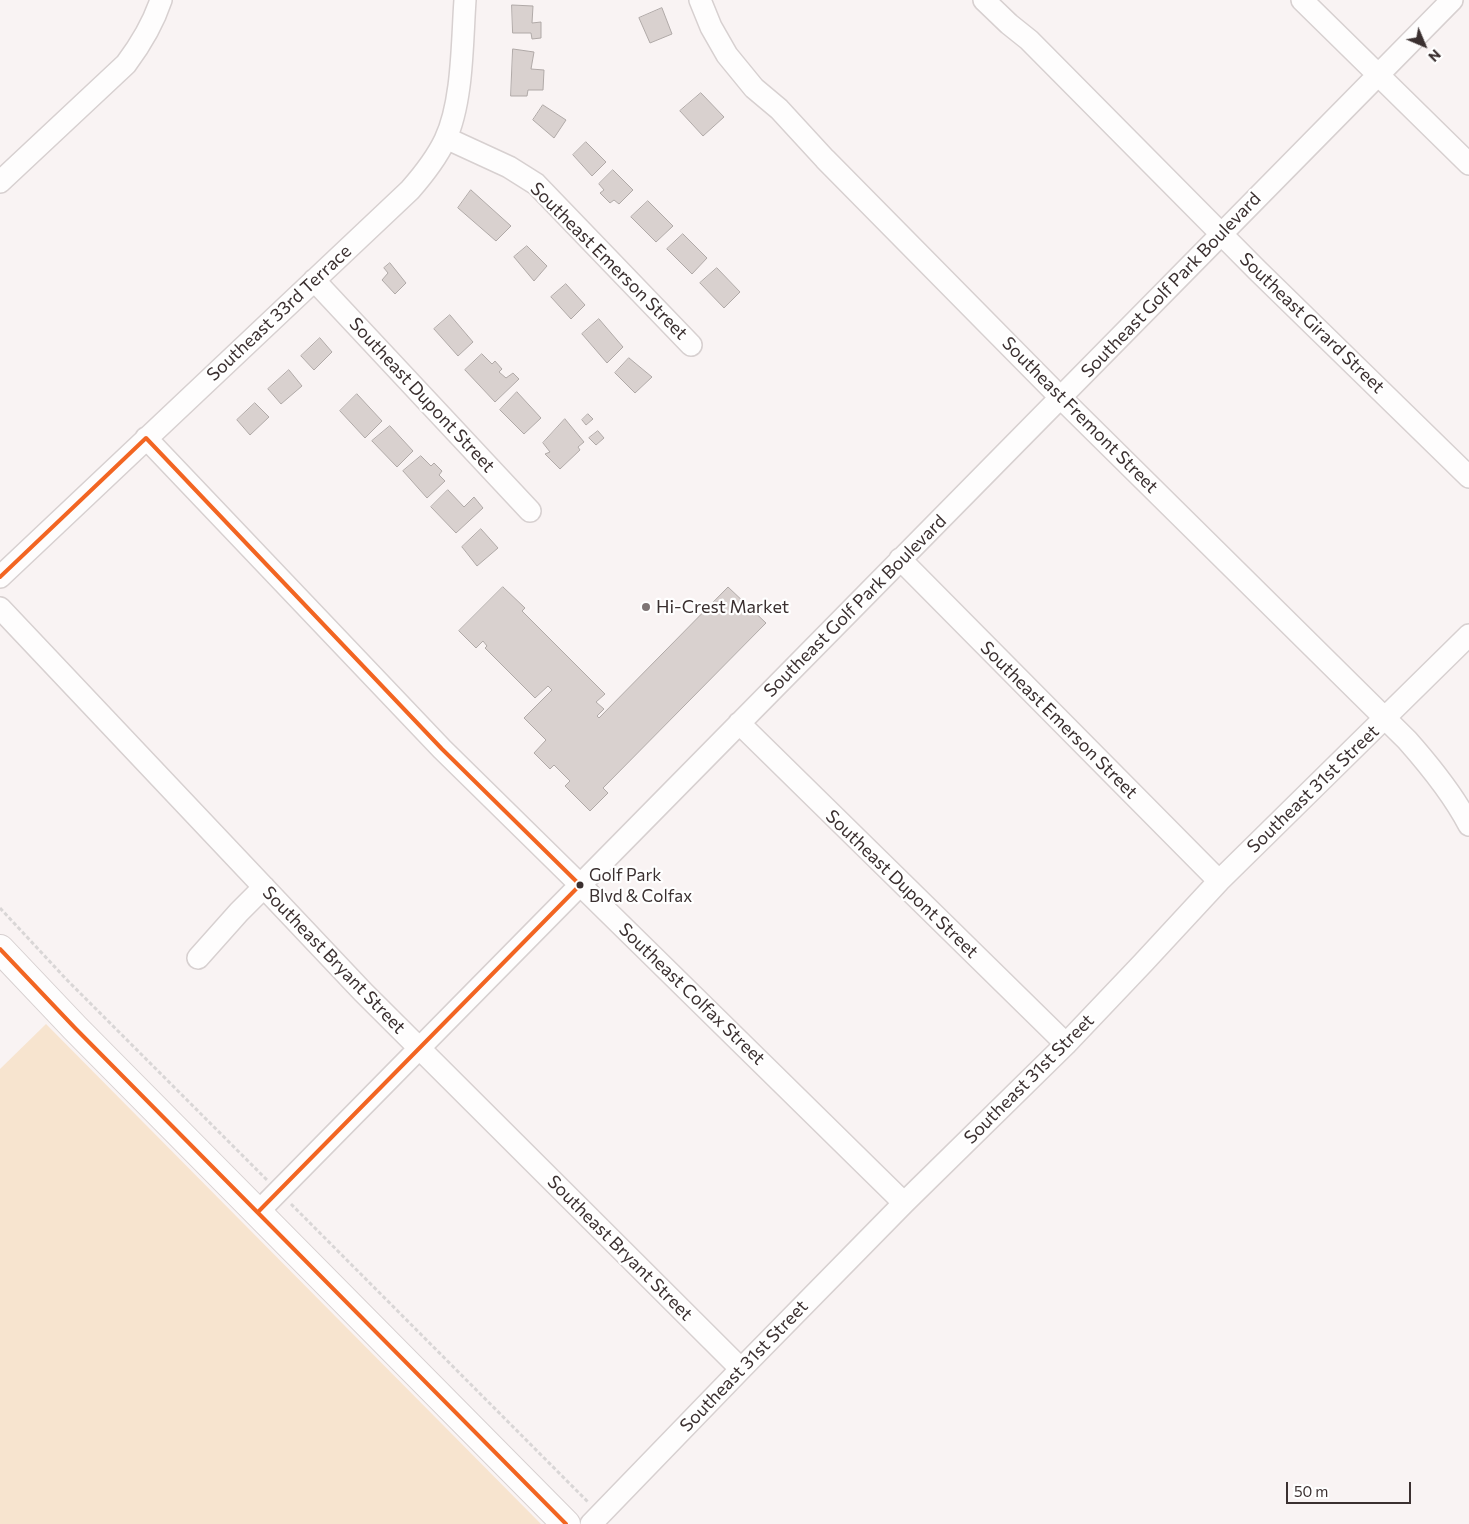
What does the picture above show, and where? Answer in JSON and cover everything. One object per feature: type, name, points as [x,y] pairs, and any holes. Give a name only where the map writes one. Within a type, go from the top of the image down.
[{"type":"main road","points":[[0,949],[75,1028],[566,1524]]},
{"type":"street","points":[[0,182],[126,64],[142,42],[161,0]]},
{"type":"street","name":"Southeast 33rd Terrace","points":[[0,577],[410,190],[429,167],[446,138],[454,115],[458,91],[465,0]]},
{"type":"street","name":"Southeast Fremont Street","points":[[700,0],[711,27],[727,56],[754,88],[779,108],[825,159],[1061,398],[1407,740],[1462,810],[1469,824]]},
{"type":"street","name":"Southeast Girard Street","points":[[984,0],[1029,40],[1221,234],[1469,477]]},
{"type":"street","points":[[1302,0],[1469,164]]},
{"type":"street","name":"Southeast Golf Park Boulevard","points":[[258,1212],[1452,0]]},
{"type":"street","name":"Southeast Emerson Street","points":[[446,138],[509,167],[536,184],[691,345]]},
{"type":"street","name":"Southeast Dupont Street","points":[[314,280],[530,511]]},
{"type":"street","name":"Southeast Colfax Street","points":[[146,438],[442,749],[904,1203]]},
{"type":"street","name":"Southeast Emerson Street","points":[[900,559],[1219,881]]},
{"type":"street","name":"Southeast Bryant Street","points":[[0,608],[363,992],[741,1369]]},
{"type":"street","name":"Southeast 31st Street","points":[[596,1519],[904,1203],[1066,1044],[1219,881],[1469,635]]},
{"type":"street","name":"Southeast Dupont Street","points":[[739,723],[1066,1044]]},
{"type":"street","points":[[198,958],[264,887]]},
{"type":"path","points":[[0,908],[66,979],[278,1191],[596,1519]]},
{"type":"shaded area","points":[[46,1024],[541,1524],[0,1524],[0,1069]]},
{"type":"building","points":[[512,5],[533,6],[532,23],[541,22],[541,38],[532,39],[531,33],[513,33]]},
{"type":"building","points":[[662,8],[672,34],[650,43],[639,18]]},
{"type":"building","points":[[513,49],[534,52],[531,69],[544,70],[543,90],[528,90],[527,96],[511,96]]},
{"type":"building","points":[[701,93],[724,117],[703,136],[680,111]]},
{"type":"building","points":[[543,105],[566,120],[554,138],[533,120]]},
{"type":"building","points":[[586,142],[606,162],[592,176],[573,155]]},
{"type":"building","points":[[613,170],[633,190],[619,204],[614,200],[610,203],[600,193],[604,190],[599,184]]},
{"type":"building","points":[[471,190],[511,226],[496,241],[458,208]]},
{"type":"building","points":[[648,201],[673,226],[656,242],[631,217]]},
{"type":"building","points":[[683,234],[707,258],[692,274],[667,249]]},
{"type":"building","points":[[527,246],[547,266],[534,281],[514,257]]},
{"type":"building","points":[[390,263],[406,283],[395,294],[382,280],[388,273],[384,268]]},
{"type":"building","points":[[717,268],[740,292],[724,308],[700,283]]},
{"type":"building","points":[[566,284],[585,305],[571,319],[551,297]]},
{"type":"building","points":[[450,315],[473,342],[458,356],[434,329]]},
{"type":"building","points":[[599,319],[623,347],[607,363],[582,334]]},
{"type":"building","points":[[320,338],[332,352],[314,370],[301,356]]},
{"type":"building","points":[[482,354],[492,364],[495,361],[502,369],[499,372],[506,378],[513,373],[519,379],[495,402],[465,370]]},
{"type":"building","points":[[629,358],[652,377],[635,393],[615,373]]},
{"type":"building","points":[[289,370],[302,386],[281,404],[268,389]]},
{"type":"building","points":[[517,392],[541,418],[524,434],[500,410]]},
{"type":"building","points":[[357,394],[382,421],[365,438],[340,411]]},
{"type":"building","points":[[255,403],[269,417],[250,435],[237,420]]},
{"type":"building","points":[[588,414],[593,419],[586,425],[582,420]]},
{"type":"building","points":[[565,419],[584,442],[578,447],[580,450],[560,469],[545,454],[550,452],[543,443]]},
{"type":"building","points":[[390,426],[413,451],[397,467],[372,441]]},
{"type":"building","points":[[598,431],[604,438],[596,445],[589,438]]},
{"type":"building","points":[[421,456],[431,466],[434,463],[442,471],[439,475],[445,481],[427,498],[403,471]]},
{"type":"building","points":[[448,490],[464,507],[474,497],[483,508],[456,533],[431,507]]},
{"type":"building","points":[[481,529],[498,548],[477,566],[462,547]]},
{"type":"building","points":[[503,587],[525,608],[522,611],[605,694],[596,702],[604,709],[597,716],[599,718],[728,587],[766,623],[603,788],[608,793],[590,811],[565,786],[570,781],[554,765],[550,769],[534,753],[546,740],[524,718],[552,690],[548,686],[535,698],[485,648],[487,646],[483,641],[476,648],[459,631]]},
{"type":"transit line","points":[[146,438],[442,749],[580,885]]},
{"type":"transit line","points":[[0,577],[146,438]]},
{"type":"transit line","points":[[258,1212],[580,885]]},
{"type":"transit line","points":[[0,949],[75,1028],[566,1524]]},
{"type":"place","name":"Hi-Crest Market","points":[[646,607]]},
{"type":"place","name":"Golf Park Blvd & Colfax","points":[[580,885]]}]
